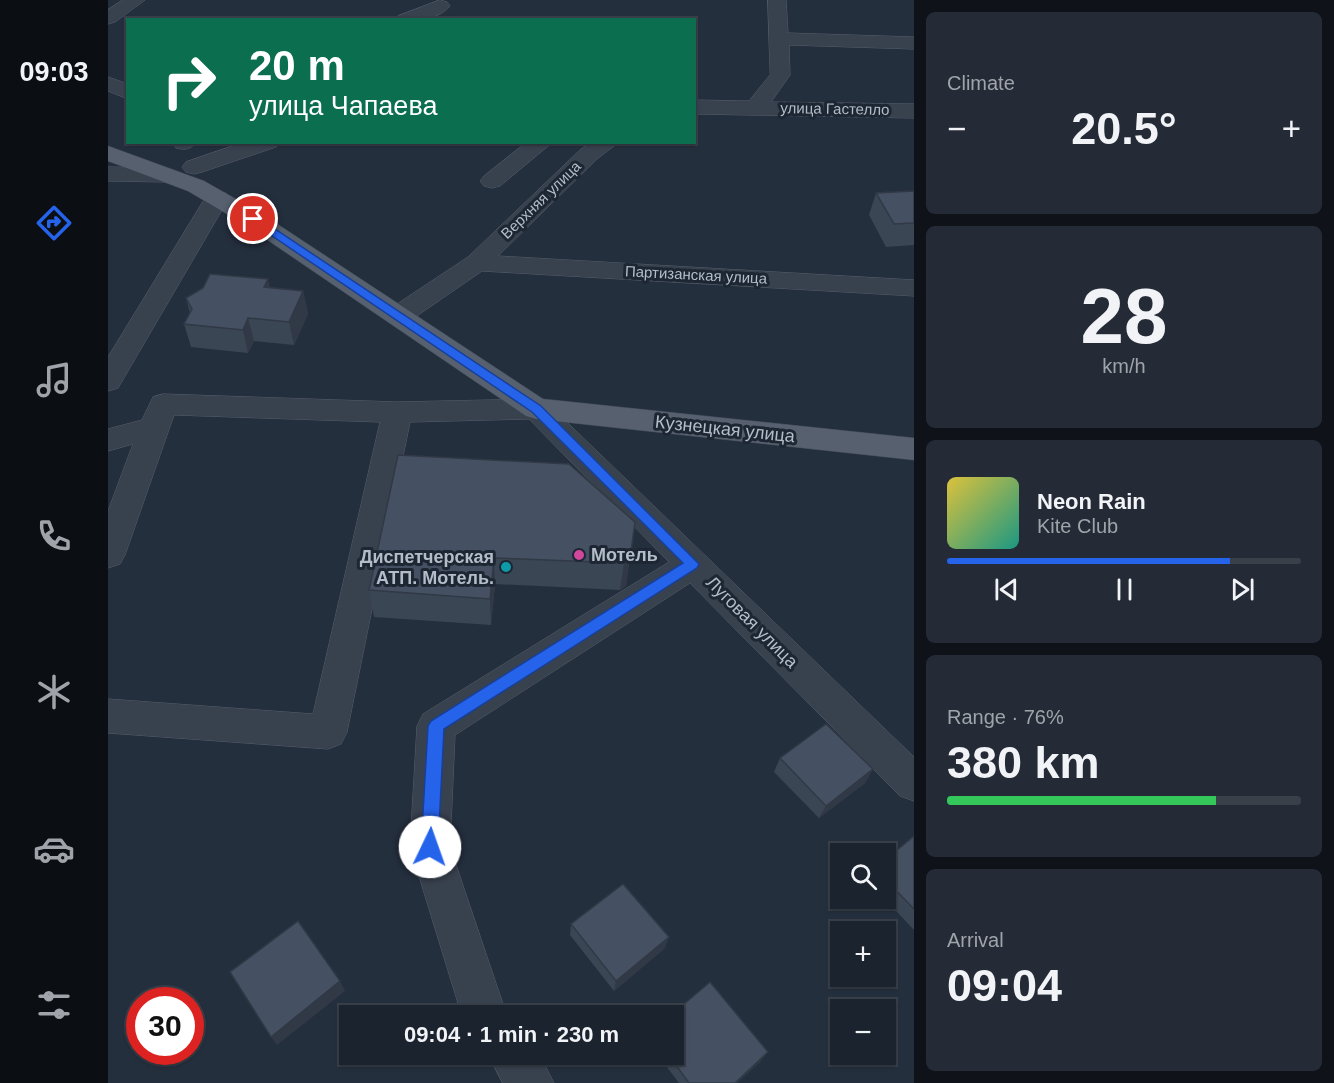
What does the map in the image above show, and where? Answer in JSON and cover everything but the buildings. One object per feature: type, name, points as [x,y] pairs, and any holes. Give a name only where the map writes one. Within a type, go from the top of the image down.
[{"type":"main road","name":"Луговая улица","points":[[108,153],[166,175],[202,184],[536,409]]},
{"type":"main road","name":"Кузнецкая улица","points":[[536,409],[914,449]]},
{"type":"street","points":[[108,18],[136,0]]},
{"type":"street","points":[[696,107],[755,108],[780,75],[777,0]]},
{"type":"street","points":[[411,18],[441,8]]},
{"type":"street","points":[[778,39],[914,43]]},
{"type":"street","points":[[108,83],[126,92]]},
{"type":"street","name":"улица Гастелло","points":[[755,108],[914,111]]},
{"type":"street","points":[[184,144],[202,184]]},
{"type":"street","points":[[108,381],[202,184],[265,144]]},
{"type":"street","points":[[492,181],[539,144]]},
{"type":"street","name":"Верхняя улица","points":[[398,316],[477,262],[589,154],[605,144]]},
{"type":"street","points":[[108,174],[166,175]]},
{"type":"street","name":"Партизанская улица","points":[[477,262],[914,288]]},
{"type":"street","points":[[108,555],[163,404],[397,412],[536,409]]},
{"type":"street","name":"Луговая улица","points":[[536,409],[914,783]]},
{"type":"street","points":[[108,716],[328,732],[397,412]]},
{"type":"street","points":[[108,440],[154,428]]},
{"type":"street","points":[[481,1005],[430,847],[436,726],[692,564]]},
{"type":"street","points":[[518,1065],[530,1083]]},
{"type":"place","name":"Мотель","points":[[579,555]]},
{"type":"place","name":"Диспетчерская АТП. Мотель.","points":[[506,567]]},
{"type":"route","points":[[253,219],[536,409],[692,564],[436,726],[430,847]]}]
